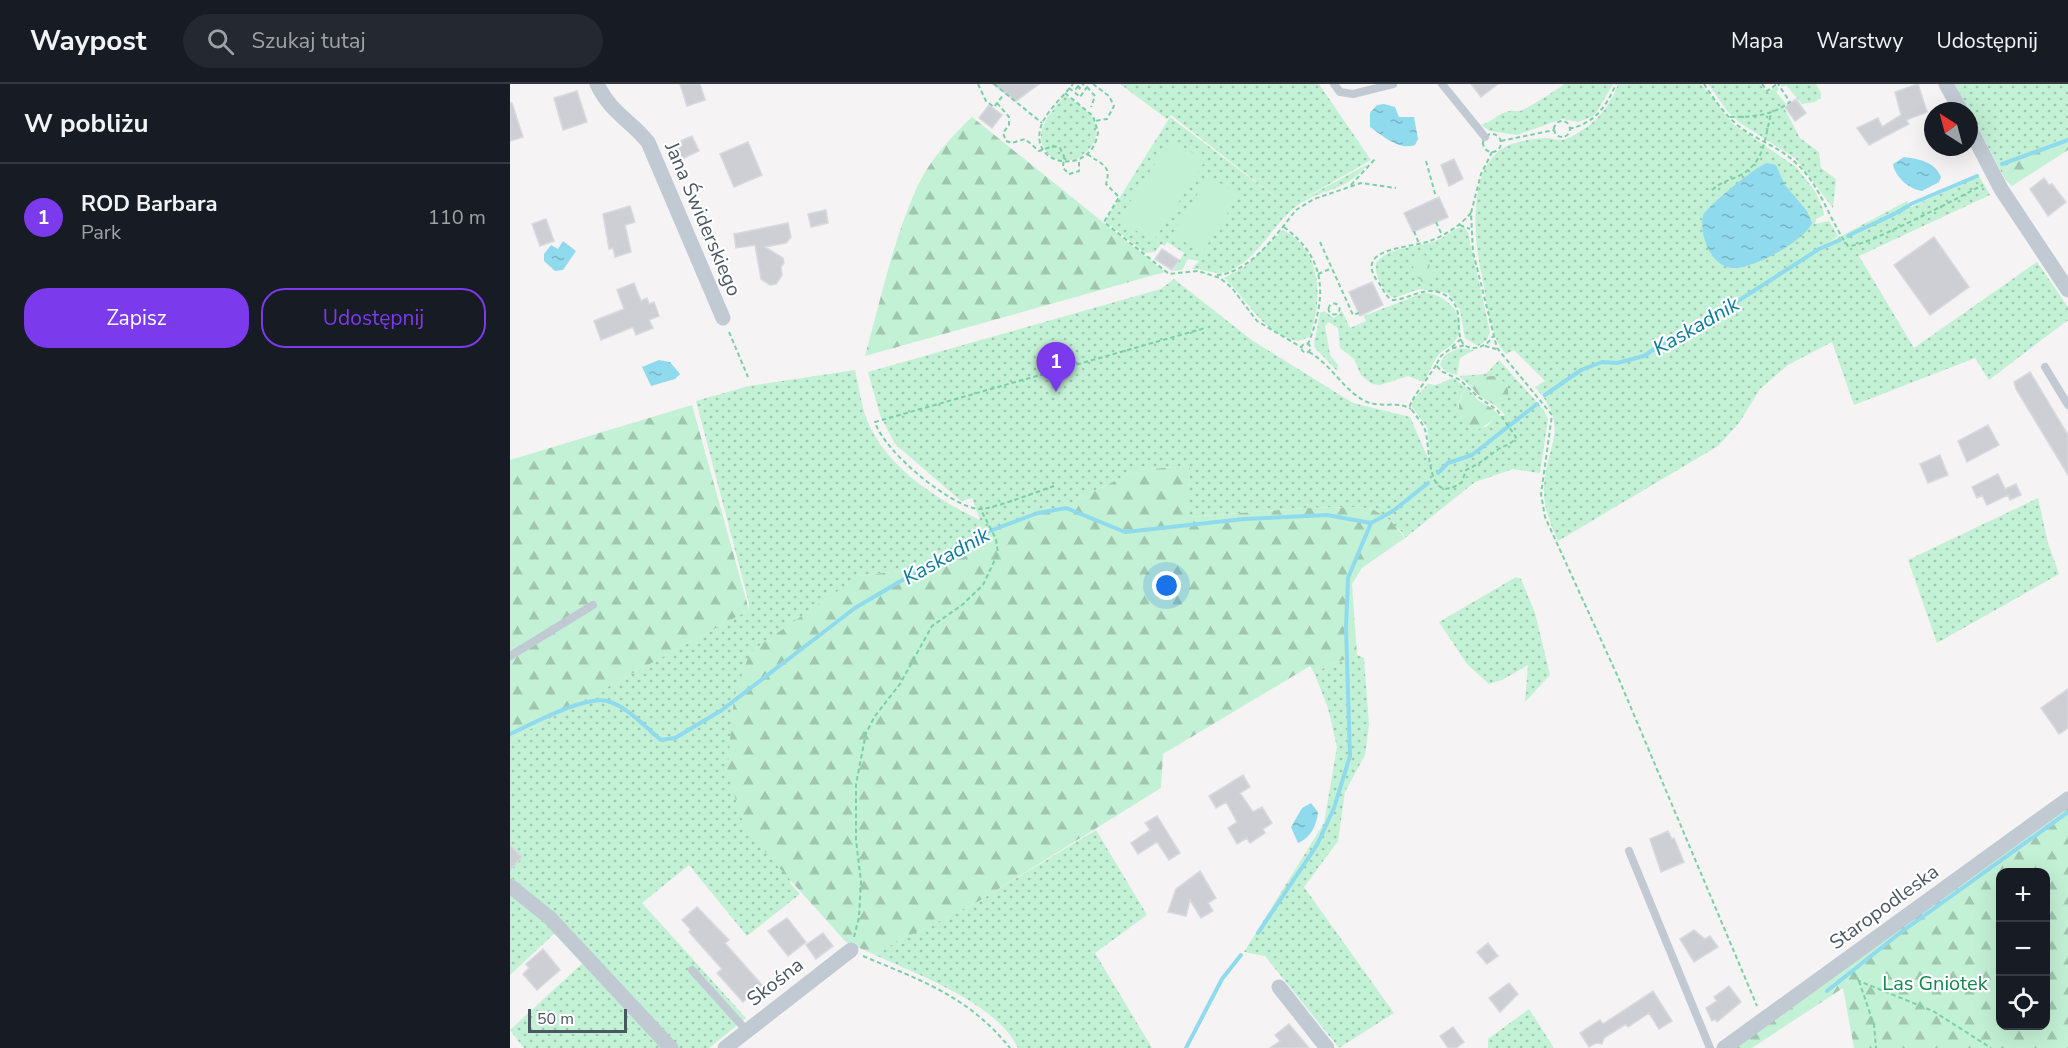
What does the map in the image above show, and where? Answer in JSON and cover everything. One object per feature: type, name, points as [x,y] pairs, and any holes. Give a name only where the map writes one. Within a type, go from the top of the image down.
[{"type":"street","name":"Jana Świderskiego","points":[[597,84],[614,112],[639,131],[648,142],[723,318]]},
{"type":"street","points":[[1946,84],[1956,102]]},
{"type":"street","points":[[1978,144],[1999,184],[2068,290]]},
{"type":"street","name":"Staropodleska","points":[[1724,1048],[2068,799]]},
{"type":"street","points":[[510,886],[550,918],[671,1048]]},
{"type":"street","name":"Skośna","points":[[725,1048],[851,950]]},
{"type":"street","points":[[1279,987],[1327,1048]]},
{"type":"lane","points":[[1334,84],[1340,92],[1353,94],[1393,84]]},
{"type":"lane","points":[[1442,84],[1485,137]]},
{"type":"lane","points":[[2045,367],[2068,405]]},
{"type":"lane","points":[[510,657],[592,605]]},
{"type":"lane","points":[[1629,851],[1710,1048]]},
{"type":"lane","points":[[692,970],[747,1031]]},
{"type":"path","points":[[978,84],[986,101],[994,107],[1004,94]]},
{"type":"path","points":[[994,84],[1042,123]]},
{"type":"path","points":[[1065,93],[1089,112],[1095,121],[1097,137],[1086,154],[1079,160],[1064,162],[1055,160],[1044,150],[1039,136],[1042,123],[1065,93],[1073,84],[1078,87],[1080,97],[1087,87]]},
{"type":"path","points":[[1092,84],[1109,96],[1114,106],[1110,117],[1095,121]]},
{"type":"path","points":[[1569,129],[1588,123],[1598,115],[1616,84]]},
{"type":"path","points":[[1704,84],[1730,117],[1745,131],[1786,154],[1805,173],[1848,246],[1859,244],[1999,184]]},
{"type":"path","points":[[1730,117],[1749,118],[1771,114],[1790,102],[1777,84],[1767,91],[1761,84]]},
{"type":"path","points":[[1069,88],[1087,87],[1095,96],[1091,106]]},
{"type":"path","points":[[997,103],[1009,117],[1009,125],[1003,133],[1006,141],[1012,143],[1025,139],[1037,151],[1053,146],[1060,148],[1065,172],[1074,174],[1080,170],[1079,160]]},
{"type":"path","points":[[1712,190],[1755,164],[1763,152],[1771,114]]},
{"type":"path","points":[[1554,130],[1556,124],[1563,122],[1569,129]]},
{"type":"path","points":[[1554,130],[1561,137],[1568,134],[1569,129]]},
{"type":"path","points":[[1501,141],[1554,130]]},
{"type":"path","points":[[1492,152],[1479,182],[1471,213],[1470,229],[1473,252],[1498,350],[1548,407],[1553,422],[1541,494],[1545,517],[1623,687],[1763,1020]]},
{"type":"path","points":[[1086,154],[1108,169],[1106,184],[1119,197],[1104,222],[1168,274],[1198,271],[1214,275],[1229,273],[1244,265],[1306,203],[1349,186],[1367,183],[1388,189],[1396,188]]},
{"type":"path","points":[[1349,186],[1375,159]]},
{"type":"path","points":[[1426,161],[1436,197]]},
{"type":"path","points":[[1465,345],[1461,339],[1458,313],[1446,296],[1425,291],[1392,300],[1384,294],[1374,277],[1373,264],[1380,254],[1398,247],[1419,244],[1442,235],[1457,226],[1471,213]]},
{"type":"path","points":[[1436,222],[1442,235]]},
{"type":"path","points":[[1282,226],[1300,241],[1313,258],[1318,274],[1321,292],[1308,352]]},
{"type":"path","points":[[1457,226],[1470,229]]},
{"type":"path","points":[[1414,231],[1419,244]]},
{"type":"path","points":[[1320,242],[1353,315],[1359,312]]},
{"type":"path","points":[[1318,274],[1332,268]]},
{"type":"path","points":[[1214,275],[1232,288],[1263,326],[1301,346],[1308,344]]},
{"type":"path","points":[[1345,297],[1351,294]]},
{"type":"path","points":[[1319,307],[1329,308],[1332,304],[1339,307],[1348,304]]},
{"type":"path","points":[[1329,308],[1330,312],[1336,314],[1339,307]]},
{"type":"path","points":[[723,318],[748,377]]},
{"type":"path","points":[[1054,486],[981,510],[955,502],[918,475],[879,432],[875,422],[1205,327]]},
{"type":"path","points":[[1485,346],[1494,334]]},
{"type":"path","points":[[1301,346],[1303,352],[1308,352],[1329,366],[1350,391],[1366,402],[1381,406],[1401,404],[1412,398],[1431,375],[1441,356],[1461,339]]},
{"type":"path","points":[[1450,349],[1465,345],[1474,348],[1485,346],[1498,350]]},
{"type":"path","points":[[1401,404],[1411,409],[1425,430],[1432,476],[1436,482],[1446,488],[1456,487],[1462,482],[1466,470],[1482,463],[1496,450],[1513,442],[1516,436],[1505,419],[1460,380],[1441,371],[1436,365]]},
{"type":"path","points":[[1431,375],[1441,371]]},
{"type":"path","points":[[1411,409],[1412,398]]},
{"type":"path","points":[[981,510],[996,538],[998,553],[983,585],[962,605],[932,626],[900,684],[875,716],[866,733],[856,784],[856,840],[861,893],[859,916],[851,950],[907,972],[971,1007],[993,1027],[1010,1048]]},
{"type":"path","points":[[1845,962],[1859,981],[1874,1025],[1876,1048]]},
{"type":"path","points":[[1859,981],[1933,1011],[1991,1048]]},
{"type":"green space","points":[[1120,84],[1319,84],[1371,160],[1289,207],[1368,164],[1343,185],[1308,199],[1289,212],[1259,248],[1232,270],[1217,273],[1192,269],[1199,261],[1188,259],[1182,270],[1173,271],[1184,253],[1167,242],[1165,246],[1161,244],[1155,252],[1145,253],[1105,221],[1170,117],[1282,202],[1171,115],[1167,119]]},
{"type":"green space","points":[[1564,84],[1613,84],[1592,117],[1578,122],[1562,119],[1517,135],[1490,131],[1481,125],[1506,112],[1523,110]]},
{"type":"green space","points":[[1618,84],[1701,84],[1733,124],[1796,167],[1815,191],[1823,209],[1824,215],[1816,219],[1815,224],[1829,221],[1838,236],[1828,243],[1907,201],[1911,207],[1979,176],[1990,195],[1859,256],[1914,348],[2037,262],[2068,307],[2068,320],[1989,380],[1975,358],[1854,405],[1832,342],[1788,365],[1760,389],[1739,423],[1718,446],[1558,541],[1550,523],[1544,498],[1545,476],[1555,427],[1546,402],[1535,387],[1545,381],[1514,350],[1506,354],[1492,327],[1476,242],[1476,202],[1487,166],[1497,152],[1526,140],[1548,138],[1562,140],[1575,135],[1591,124],[1604,110]]},
{"type":"green space","points":[[1708,84],[1760,84],[1767,92],[1777,86],[1779,89],[1776,92],[1786,104],[1783,106],[1800,138],[1819,152],[1821,168],[1836,179],[1833,208],[1795,158],[1740,123],[1728,112]]},
{"type":"green space","points":[[1780,84],[1816,84],[1821,98],[1815,102],[1802,104],[1786,85],[1782,87]]},
{"type":"green space","points":[[1955,84],[2068,84],[2068,135],[2006,166],[2005,179],[1978,128],[1978,102],[1964,102]]},
{"type":"green space","points":[[1065,95],[1092,117],[1096,132],[1092,146],[1087,152],[1074,160],[1066,161],[1054,158],[1045,150],[1041,135],[1050,114]]},
{"type":"green space","points":[[972,117],[1165,272],[865,356],[894,248],[918,185],[942,149]]},
{"type":"green space","points":[[2068,135],[2068,150],[2012,186],[2005,179],[2006,166]]},
{"type":"green space","points":[[1171,139],[1205,161],[1153,242],[1119,219]]},
{"type":"green space","points":[[1209,176],[1239,195],[1202,253],[1172,234]]},
{"type":"green space","points":[[1464,227],[1468,233],[1490,332],[1487,340],[1478,346],[1465,338],[1460,310],[1448,293],[1419,289],[1394,298],[1383,288],[1376,267],[1381,257],[1388,253],[1430,243],[1457,228]]},
{"type":"green space","points":[[1283,230],[1296,239],[1306,251],[1316,278],[1314,323],[1309,337],[1299,341],[1275,332],[1257,316],[1224,278],[1246,266]]},
{"type":"green space","points":[[1425,255],[1435,277],[1420,283],[1411,262]]},
{"type":"green space","points":[[1174,279],[1253,341],[1353,403],[1410,417],[1431,465],[1427,427],[1412,407],[1412,401],[1428,384],[1436,385],[1453,378],[1467,388],[1459,403],[1460,413],[1465,423],[1469,428],[1486,427],[1493,420],[1493,409],[1501,417],[1505,415],[1496,406],[1507,399],[1507,385],[1498,378],[1488,376],[1470,386],[1459,376],[1486,374],[1499,360],[1543,409],[1548,419],[1540,473],[1513,469],[1475,482],[1405,538],[1401,531],[1374,510],[1355,507],[1304,508],[1188,517],[1190,466],[1137,470],[1067,505],[985,534],[932,567],[859,576],[790,883],[800,894],[747,936],[689,865],[642,903],[746,1018],[709,1048],[524,1048],[510,1030],[586,960],[556,932],[510,975],[510,740],[749,610],[696,401],[749,386],[855,370],[867,420],[886,452],[914,480],[930,492],[980,520],[972,498],[961,501],[895,444],[880,415],[868,372],[1161,289]]},
{"type":"green space","points":[[1423,293],[1440,297],[1447,302],[1454,308],[1460,324],[1455,341],[1440,353],[1424,382],[1408,376],[1380,385],[1372,384],[1361,375],[1354,359],[1340,348],[1338,328],[1329,322],[1325,326],[1330,355],[1338,365],[1337,371],[1317,350],[1314,342],[1320,313],[1324,311],[1334,318],[1342,311],[1350,328],[1366,321],[1364,316]]},
{"type":"green space","points":[[1461,348],[1474,350],[1460,358],[1457,375],[1447,372],[1440,365],[1443,358]]},
{"type":"green space","points":[[1493,376],[1504,382],[1508,391],[1507,399],[1496,406],[1478,395],[1470,386],[1482,377]]},
{"type":"green space","points":[[1467,388],[1478,400],[1493,409],[1493,420],[1478,430],[1465,425],[1459,414],[1460,400]]},
{"type":"green space","points":[[692,405],[749,610],[510,740],[510,460]]},
{"type":"green space","points":[[1190,466],[1189,517],[1304,508],[1355,507],[1374,510],[1390,520],[1405,538],[1362,568],[1352,584],[1357,655],[1326,666],[1315,675],[1310,666],[1163,754],[1161,788],[979,901],[873,954],[846,942],[746,831],[727,773],[734,698],[750,652],[859,576],[932,567],[985,534],[1067,505],[1137,470]]},
{"type":"green space","points":[[2038,498],[2048,543],[2059,574],[1937,643],[1908,560]]},
{"type":"green space","points":[[1516,577],[1521,579],[1535,613],[1550,675],[1525,702],[1528,665],[1502,680],[1489,684],[1467,664],[1439,622]]},
{"type":"green space","points":[[1357,655],[1364,658],[1369,725],[1365,755],[1345,792],[1338,841],[1304,887],[1394,1013],[1339,1048],[1265,956],[1244,952],[1324,823],[1337,747],[1328,708],[1315,675],[1326,666]]},
{"type":"green space","name":"Las Gniotek","points":[[2068,806],[2068,1048],[1854,1048],[1843,988],[1752,1048],[1733,1048]]},
{"type":"green space","points":[[1096,830],[1147,915],[1095,953],[1152,1048],[1018,1048],[1008,1032],[993,1017],[974,1004],[932,981],[873,954],[979,901]]},
{"type":"green space","points":[[1529,1009],[1554,1048],[1488,1048],[1488,1039]]},
{"type":"water","points":[[1377,105],[1395,107],[1399,117],[1414,117],[1418,139],[1415,145],[1397,144],[1370,127],[1370,113]]},
{"type":"water","points":[[1904,157],[1921,160],[1931,165],[1941,177],[1939,182],[1922,191],[1908,185],[1900,178],[1893,164]]},
{"type":"water","points":[[1767,163],[1776,165],[1785,185],[1807,211],[1812,223],[1799,238],[1764,259],[1741,267],[1724,266],[1718,262],[1708,248],[1703,231],[1703,215],[1733,186]]},
{"type":"water","points":[[563,241],[576,251],[563,270],[555,271],[544,261],[544,254],[551,245],[558,249]]},
{"type":"water","points":[[659,360],[670,362],[680,374],[675,379],[651,386],[642,367]]},
{"type":"water","points":[[1311,803],[1318,812],[1316,821],[1310,834],[1298,843],[1291,827],[1302,808]]},
{"type":"building","points":[[680,84],[700,84],[705,100],[687,106]]},
{"type":"building","points":[[993,84],[1039,84],[1016,101]]},
{"type":"building","points":[[1471,84],[1498,84],[1481,97]]},
{"type":"building","points":[[1918,84],[1924,103],[1924,113],[1906,120],[1909,124],[1869,145],[1857,128],[1878,118],[1882,127],[1901,115],[1895,92]]},
{"type":"building","points":[[577,91],[587,122],[563,130],[554,98]]},
{"type":"building","points":[[1796,99],[1806,113],[1795,121],[1785,107]]},
{"type":"building","points":[[510,103],[512,103],[523,137],[510,141]]},
{"type":"building","points":[[989,105],[1002,115],[992,128],[979,118]]},
{"type":"building","points":[[692,136],[699,151],[676,162],[669,146]]},
{"type":"building","points":[[748,142],[762,175],[734,187],[720,154]]},
{"type":"building","points":[[1454,159],[1463,179],[1449,186],[1441,165]]},
{"type":"building","points":[[2044,178],[2049,185],[2052,184],[2066,202],[2048,216],[2030,189]]},
{"type":"building","points":[[1439,197],[1448,217],[1413,232],[1404,213]]},
{"type":"building","points":[[630,206],[635,222],[625,225],[631,252],[615,257],[613,248],[609,249],[603,214]]},
{"type":"building","points":[[826,210],[828,223],[811,227],[808,214]]},
{"type":"building","points":[[546,219],[554,241],[540,246],[532,224]]},
{"type":"building","points":[[788,223],[791,237],[786,243],[765,247],[783,258],[784,263],[781,267],[782,275],[776,284],[770,285],[761,279],[755,245],[736,248],[734,234]]},
{"type":"building","points":[[1934,237],[1969,287],[1930,315],[1894,265]]},
{"type":"building","points":[[1162,249],[1179,260],[1172,270],[1155,259]]},
{"type":"building","points":[[1372,282],[1383,305],[1360,316],[1349,292]]},
{"type":"building","points":[[634,283],[641,301],[647,298],[649,304],[654,302],[659,316],[649,320],[653,328],[636,335],[633,327],[601,340],[594,321],[624,309],[617,290]]},
{"type":"building","points":[[2030,372],[2068,435],[2068,475],[2016,389],[2014,382]]},
{"type":"building","points":[[1988,425],[1999,445],[1967,462],[1958,441]]},
{"type":"building","points":[[1940,455],[1948,475],[1928,483],[1920,464]]},
{"type":"building","points":[[1998,474],[2005,489],[2016,484],[2021,495],[2010,500],[2008,495],[1987,505],[1982,495],[1977,498],[1972,487]]},
{"type":"building","points":[[2068,689],[2068,728],[2059,734],[2041,708]]},
{"type":"building","points":[[1243,775],[1250,787],[1240,793],[1253,812],[1262,807],[1272,823],[1263,829],[1265,833],[1250,843],[1247,838],[1237,844],[1228,828],[1237,822],[1226,802],[1216,808],[1209,796]]},
{"type":"building","points":[[1157,816],[1180,853],[1169,860],[1157,842],[1138,854],[1131,843],[1150,830],[1145,823]]},
{"type":"building","points":[[1668,831],[1672,839],[1674,838],[1684,862],[1661,872],[1650,839]]},
{"type":"building","points":[[510,845],[522,857],[510,870]]},
{"type":"building","points":[[1200,871],[1216,898],[1208,903],[1213,911],[1201,918],[1190,900],[1186,916],[1168,912],[1176,889]]},
{"type":"building","points":[[697,907],[729,940],[725,943],[762,985],[743,1002],[717,973],[722,969],[689,932],[691,930],[682,920]]},
{"type":"building","points":[[787,918],[806,942],[788,956],[768,931]]},
{"type":"building","points":[[1694,930],[1705,939],[1710,936],[1718,947],[1694,962],[1680,939]]},
{"type":"building","points":[[823,933],[833,946],[816,959],[806,945]]},
{"type":"building","points":[[1488,943],[1498,956],[1487,964],[1477,952]]},
{"type":"building","points":[[543,949],[560,970],[537,990],[523,974],[529,968],[526,964]]},
{"type":"building","points":[[1509,983],[1518,994],[1500,1012],[1489,998]]},
{"type":"building","points":[[1729,986],[1741,1002],[1717,1022],[1715,1019],[1712,1021],[1706,1008],[1717,1001],[1714,997]]},
{"type":"building","points":[[1653,991],[1672,1021],[1659,1029],[1649,1013],[1628,1027],[1626,1024],[1604,1038],[1602,1044],[1596,1043],[1589,1047],[1580,1033],[1600,1020],[1603,1024]]},
{"type":"building","points":[[1289,1024],[1309,1048],[1270,1048],[1280,1041],[1275,1035]]},
{"type":"building","points":[[1453,1027],[1464,1042],[1456,1048],[1448,1048],[1440,1036]]},
{"type":"waterway","name":"Kaskadnik","points":[[2002,164],[2068,140]]},
{"type":"waterway","name":"Kaskadnik","points":[[1911,204],[1977,176]]},
{"type":"waterway","name":"Kaskadnik","points":[[1848,236],[1908,206]]},
{"type":"waterway","name":"Kaskadnik","points":[[1545,395],[1581,370],[1602,362],[1617,363],[1644,356],[1660,345],[1688,333],[1819,249],[1840,240]]},
{"type":"waterway","name":"Kaskadnik","points":[[1438,473],[1448,463],[1472,455],[1537,404]]},
{"type":"waterway","name":"Kaskadnik","points":[[510,734],[572,706],[597,700],[607,701],[622,708],[661,740],[675,738],[722,710],[855,608],[979,535],[1038,513],[1066,508],[1125,532],[1244,519],[1327,515],[1371,523],[1393,511],[1428,483]]},
{"type":"waterway","points":[[1258,933],[1317,845],[1334,808],[1350,756],[1346,627],[1348,578],[1371,523]]},
{"type":"waterway","points":[[1827,991],[1900,933],[2068,812]]},
{"type":"waterway","points":[[1186,1048],[1222,979],[1241,955]]},
{"type":"place","name":"ROD Barbara","points":[[1056,392]]}]
